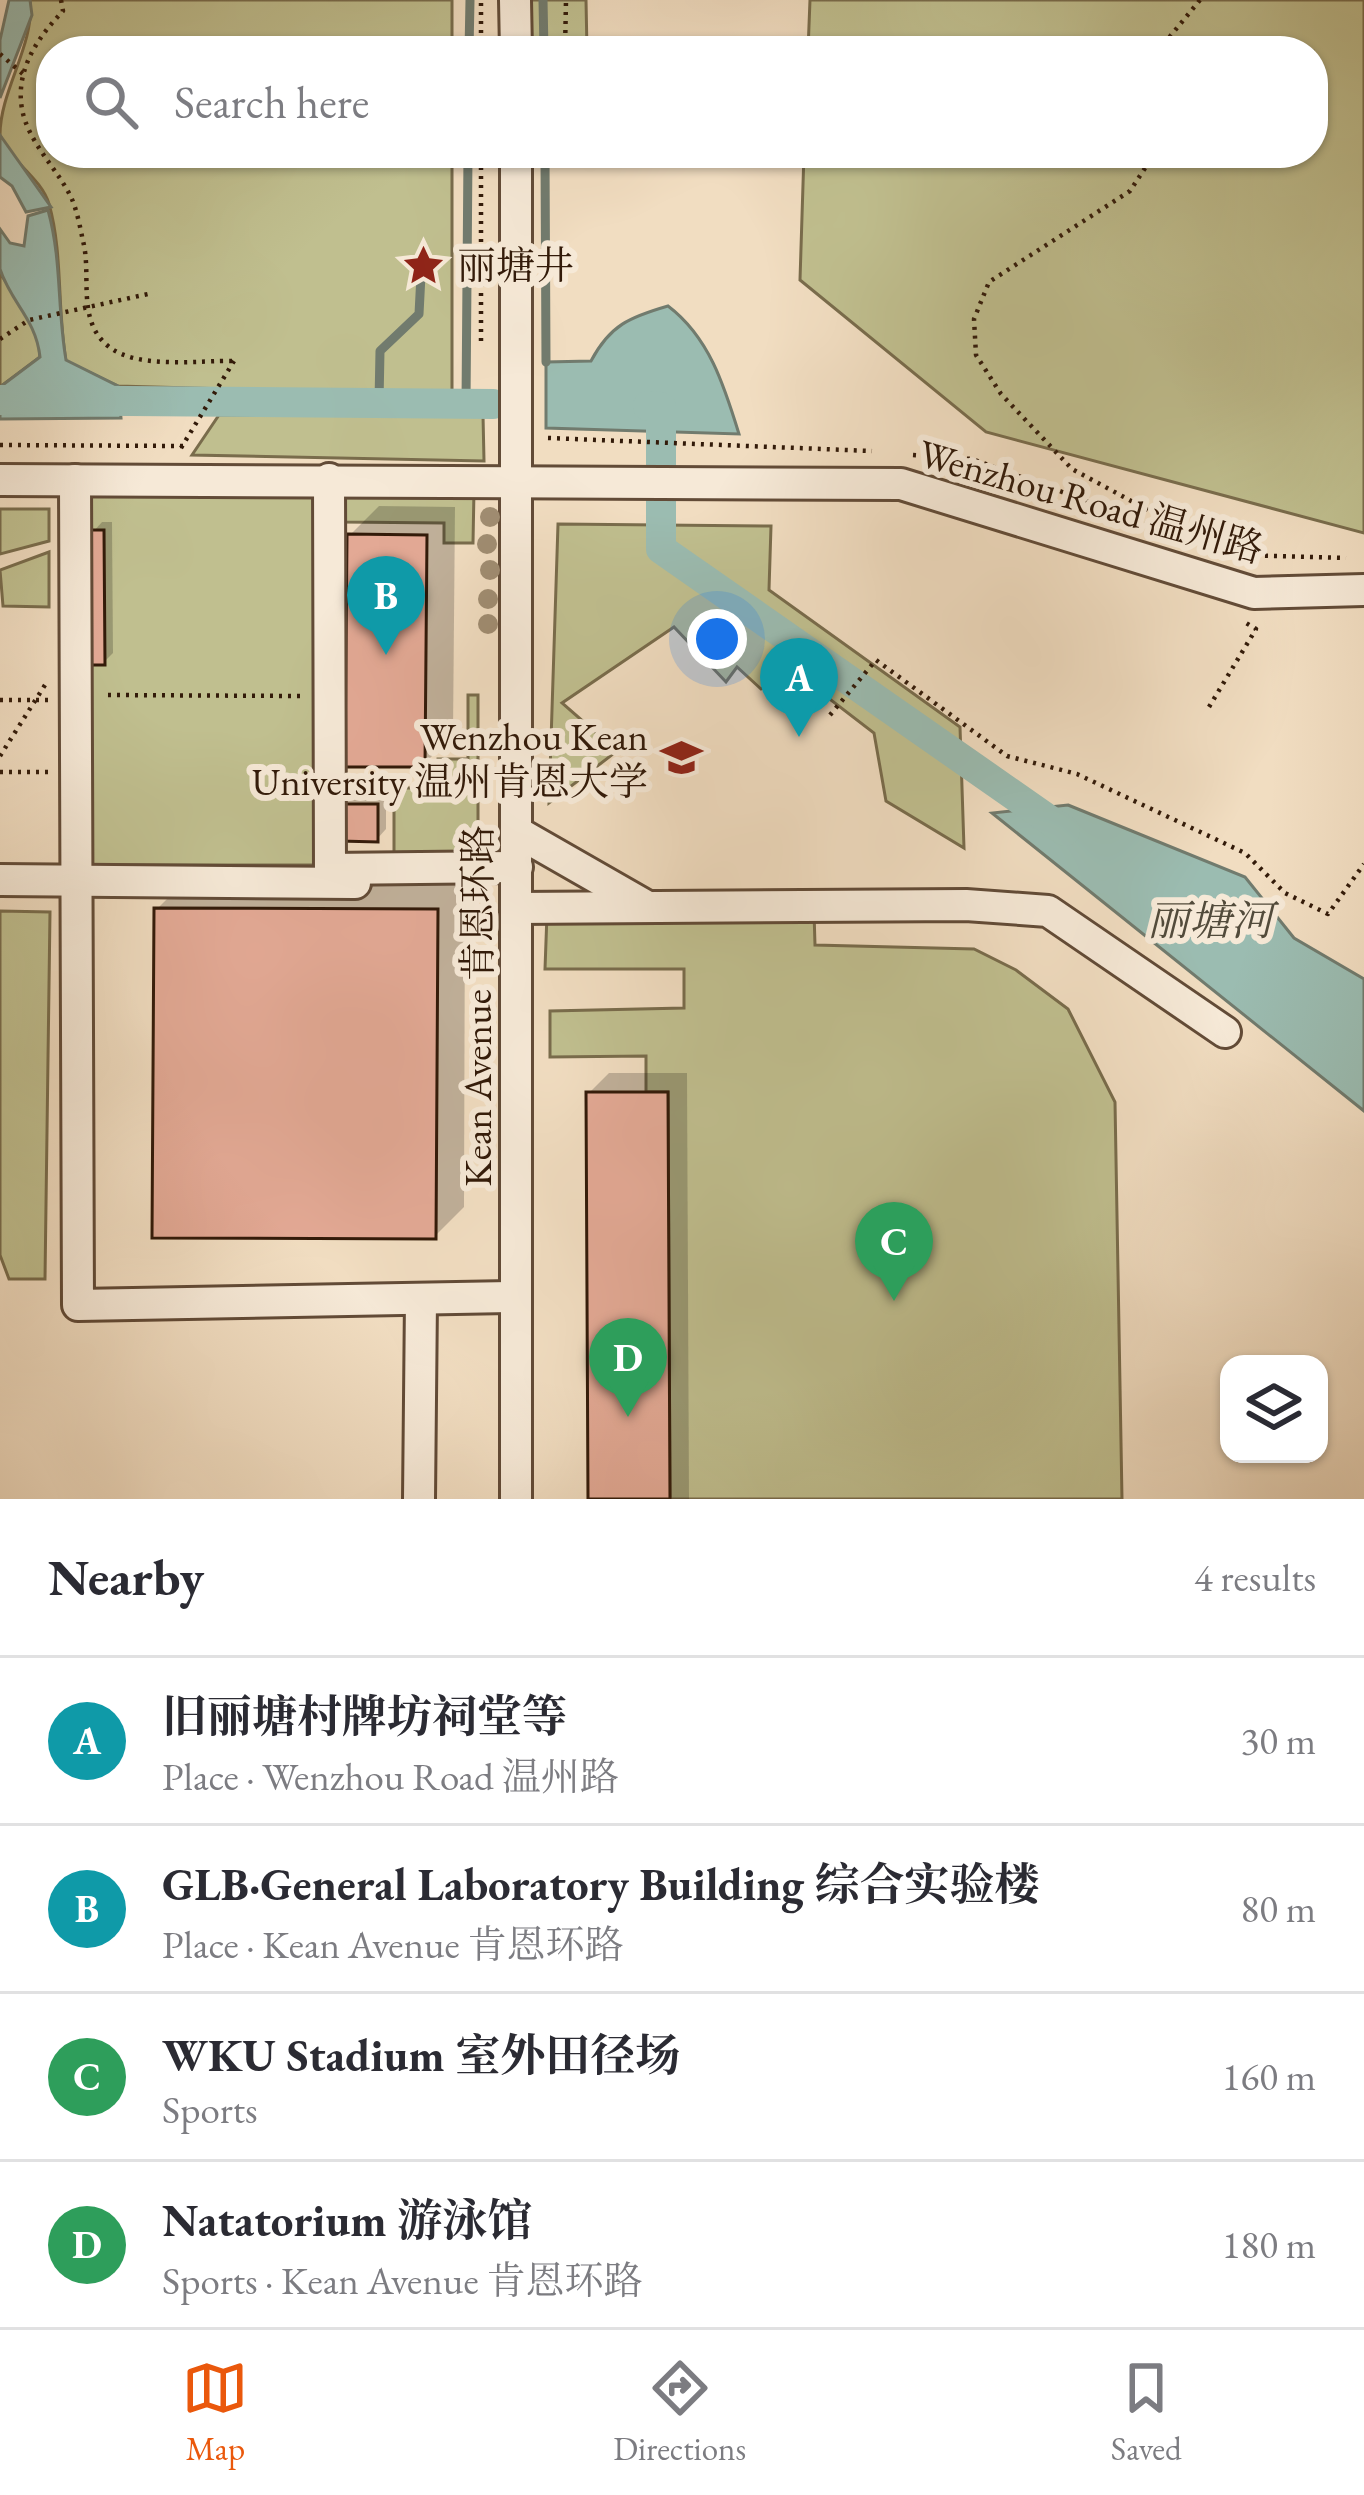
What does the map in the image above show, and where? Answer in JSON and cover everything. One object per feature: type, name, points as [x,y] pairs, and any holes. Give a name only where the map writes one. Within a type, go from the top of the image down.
[{"type":"street","points":[[515,0],[515,36]]},
{"type":"street","name":"Kean Avenue 肯恩环路","points":[[516,168],[516,1499]]},
{"type":"street","points":[[329,479],[330,869]]},
{"type":"street","points":[[0,480],[518,479]]},
{"type":"street","name":"Wenzhou Road 温州路","points":[[518,479],[901,484],[1255,593],[1364,590]]},
{"type":"street","points":[[75,480],[78,1297]]},
{"type":"street","points":[[517,832],[649,907]]},
{"type":"street","points":[[0,880],[77,873],[330,869],[517,887],[649,907],[966,904],[1048,911],[1225,1032]]},
{"type":"street","points":[[77,873],[517,887]]},
{"type":"street","points":[[78,1297],[515,1290]]},
{"type":"street","points":[[78,1297],[421,1299],[515,1290]]},
{"type":"street","points":[[418,1499],[421,1299]]},
{"type":"path","points":[[39,36],[63,11],[62,0]]},
{"type":"path","points":[[481,36],[482,0]]},
{"type":"path","points":[[565,36],[566,0]]},
{"type":"path","points":[[1170,36],[1200,0]]},
{"type":"path","points":[[36,42],[23,74],[22,108],[36,142]]},
{"type":"path","points":[[0,54],[23,74]]},
{"type":"path","points":[[53,168],[73,200],[86,250],[88,310],[108,347],[148,359],[235,361],[171,465]]},
{"type":"path","points":[[481,168],[481,341]]},
{"type":"path","points":[[1145,168],[1130,191],[989,282],[974,319],[976,355],[1001,394],[1072,469],[1233,555]]},
{"type":"path","points":[[0,339],[27,322],[148,294]]},
{"type":"path","points":[[605,440],[724,442]]},
{"type":"path","points":[[0,445],[182,446]]},
{"type":"path","points":[[1209,707],[1256,628],[1240,621]]},
{"type":"path","points":[[830,715],[876,661],[1007,756],[1077,774],[1245,853],[1285,892],[1328,914],[1364,864]]},
{"type":"path","points":[[0,756],[47,682]]},
{"type":"path","points":[[0,700],[329,696]]},
{"type":"path","points":[[0,772],[78,772]]},
{"type":"shaded area","points":[[30,0],[452,0],[452,36],[36,36],[36,168],[452,168],[452,395],[118,386],[66,361],[49,204],[0,135],[30,17]]},
{"type":"shaded area","points":[[525,0],[586,0],[587,36],[524,36]]},
{"type":"shaded area","points":[[810,0],[1364,0],[1364,533],[986,432],[800,280],[804,168],[1328,168],[1328,36],[809,36]]},
{"type":"shaded area","points":[[0,273],[37,328],[40,357],[0,387]]},
{"type":"shaded area","points":[[219,415],[483,415],[484,461],[192,455]]},
{"type":"shaded area","points":[[343,488],[474,490],[473,543],[444,543],[444,523],[343,522]]},
{"type":"shaded area","points":[[77,491],[315,491],[315,865],[77,865]]},
{"type":"shaded area","points":[[0,509],[49,509],[49,541],[0,554]]},
{"type":"shaded area","points":[[558,524],[771,526],[769,590],[960,727],[964,848],[886,801],[874,733],[792,670],[761,689],[737,667],[726,682],[674,627],[562,703],[617,751],[549,803]]},
{"type":"shaded area","points":[[49,552],[49,607],[3,606],[0,570]]},
{"type":"shaded area","points":[[468,695],[478,695],[478,865],[394,865],[394,788],[437,788],[438,759],[468,759]]},
{"type":"shaded area","points":[[0,911],[50,912],[45,1279],[9,1279],[0,1255]]},
{"type":"shaded area","points":[[814,912],[815,945],[974,949],[1016,970],[1068,1009],[1115,1102],[1122,1499],[670,1499],[668,1092],[646,1092],[646,1056],[550,1057],[550,1011],[684,1008],[684,969],[545,969],[547,914]]},
{"type":"water","points":[[9,0],[30,0],[32,15],[0,98],[0,40]]},
{"type":"water","points":[[0,135],[51,207],[26,212],[12,186],[0,177]]},
{"type":"water","points":[[48,210],[66,360],[118,386],[121,418],[0,419],[0,387],[40,357],[34,332],[0,269],[0,229],[10,243],[24,246],[28,216]]},
{"type":"water","points":[[668,306],[705,347],[739,434],[546,428],[546,362],[591,361],[622,324]]},
{"type":"water","name":"丽塘河","points":[[1068,805],[1245,877],[1294,938],[1364,979],[1364,1111],[992,813]]},
{"type":"building","points":[[90,530],[104,530],[105,665],[91,665]]},
{"type":"building","points":[[347,534],[427,535],[425,767],[345,767]]},
{"type":"building","points":[[340,804],[378,804],[378,842],[340,841]]},
{"type":"building","points":[[154,908],[438,909],[436,1239],[152,1238]]},
{"type":"building","points":[[586,1092],[668,1092],[670,1499],[588,1499]]},
{"type":"waterway","points":[[469,36],[470,0]]},
{"type":"waterway","points":[[543,0],[544,36]]},
{"type":"waterway","points":[[466,404],[468,168]]},
{"type":"waterway","points":[[545,168],[546,362]]},
{"type":"waterway","points":[[379,402],[380,351],[419,314],[421,275]]},
{"type":"waterway","points":[[0,400],[493,404]]},
{"type":"waterway","points":[[648,406],[661,407],[661,549],[1065,831]]},
{"type":"place","name":"丽塘井","points":[[423,265]]},
{"type":"place","name":"GLB·General Laboratory Building 综合实验楼","points":[[386,655]]},
{"type":"place","name":"旧丽塘村牌坊祠堂等","points":[[799,737]]},
{"type":"place","name":"Wenzhou Kean University 温州肯恩大学","points":[[682,758]]},
{"type":"place","name":"WKU Stadium 室外田径场","points":[[894,1301]]},
{"type":"place","name":"Natatorium 游泳馆","points":[[628,1417]]}]
